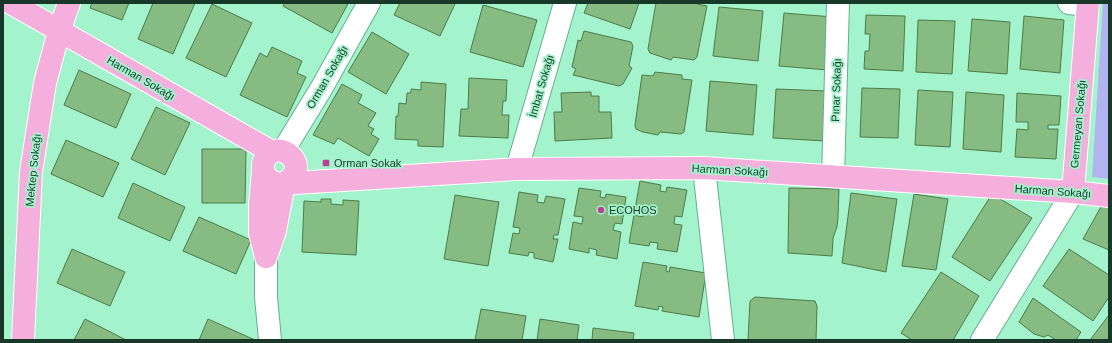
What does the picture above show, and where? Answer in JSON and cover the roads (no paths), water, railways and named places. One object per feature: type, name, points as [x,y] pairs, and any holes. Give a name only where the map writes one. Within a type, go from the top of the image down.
[{"type":"main road","name":"Harman Sokağı","points":[[11,3],[278,159],[350,180]]},
{"type":"main road","name":"Mektep Sokağı","points":[[23,340],[31,172],[45,83],[59,31],[69,3]]},
{"type":"main road","name":"Germeyan Sokağı","points":[[1073,192],[1082,4]]},
{"type":"main road","points":[[278,159],[296,166],[293,177],[284,183],[275,231],[266,258],[260,226],[260,205],[278,159]]},
{"type":"main road","name":"Harman Sokağı","points":[[284,183],[517,169],[704,168],[1073,192],[1109,196]]},
{"type":"street","name":"Orman Sokağı","points":[[278,159],[321,89],[369,3]]},
{"type":"street","name":"İmbat Sokağı","points":[[517,169],[565,3]]},
{"type":"street","name":"Pınar Sokağı","points":[[833,177],[838,3]]},
{"type":"street","points":[[704,168],[723,340]]},
{"type":"street","name":"Germeyan Sokağı","points":[[982,340],[1073,192]]},
{"type":"street","points":[[266,258],[266,297],[270,340]]},
{"type":"place","name":"Orman Sokak","points":[[326,163]]},
{"type":"place","name":"ECOHOS","points":[[601,210]]}]
